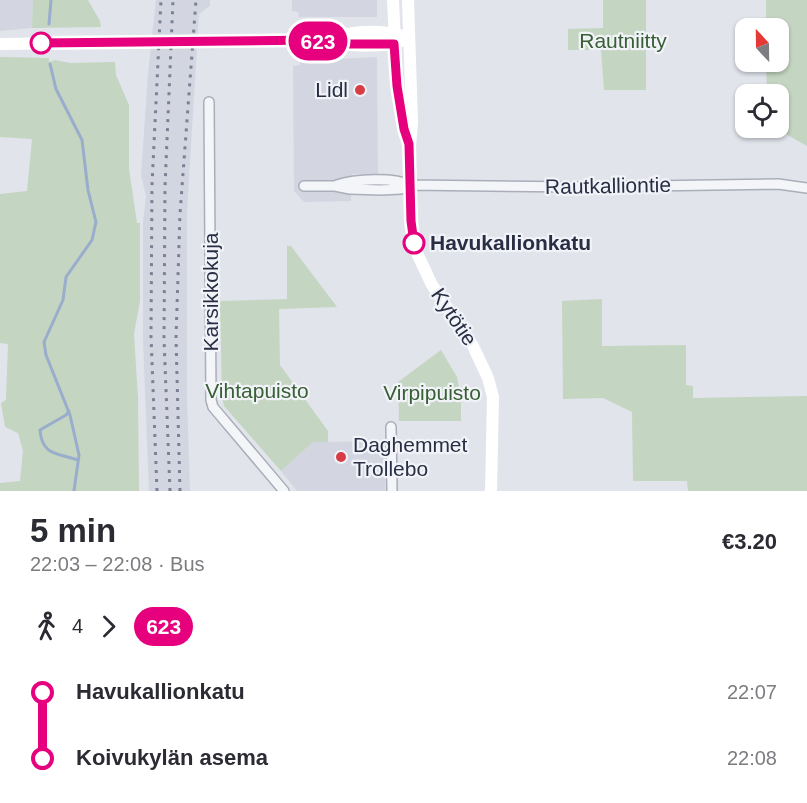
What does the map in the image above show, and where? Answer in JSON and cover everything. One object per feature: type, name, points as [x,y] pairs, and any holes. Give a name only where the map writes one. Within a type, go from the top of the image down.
[{"type":"street","name":"Kytötie","points":[[393,0],[397,86],[404,129],[409,144]]},
{"type":"street","name":"Kytötie","points":[[408,0],[412,122],[409,144],[411,221],[416,251],[432,285],[473,346],[488,378],[492,397],[491,491]]},
{"type":"street","points":[[0,44],[314,40],[337,36],[408,38]]},
{"type":"street","name":"Karsikkokuja","points":[[208,102],[211,399],[213,407],[284,491]]},
{"type":"street","name":"Rautkalliontie","points":[[304,186],[335,186],[350,181],[400,181],[410,185],[580,187],[778,184],[807,188]]},
{"type":"street","points":[[392,427],[392,491]]},
{"type":"shaded area","points":[[0,0],[33,0],[32,28],[0,31]]},
{"type":"shaded area","points":[[156,0],[210,0],[210,6],[199,14],[187,212],[187,399],[190,491],[149,491],[143,340],[143,222],[146,196],[141,175]]},
{"type":"shaded area","points":[[292,0],[377,0],[377,17],[299,17],[298,12],[292,11]]},
{"type":"shaded area","points":[[377,57],[378,174],[352,174],[351,201],[304,202],[294,191],[293,66],[300,65],[300,61]]},
{"type":"shaded area","name":"Daghemmet Trollebo","points":[[385,441],[385,491],[297,491],[281,471],[313,442]]},
{"type":"green space","points":[[33,0],[88,0],[101,27],[32,28]]},
{"type":"green space","name":"Rautniitty","points":[[603,0],[646,0],[646,90],[604,90],[601,50],[568,50],[568,29],[603,28]]},
{"type":"green space","points":[[766,0],[807,0],[807,146],[789,136],[789,84],[767,84],[766,72],[789,72],[789,18],[766,18]]},
{"type":"green space","points":[[0,57],[49,58],[49,62],[55,60],[70,63],[115,62],[116,75],[129,105],[129,169],[137,223],[140,223],[140,301],[134,334],[138,398],[139,491],[0,491],[0,483],[20,481],[23,451],[18,433],[5,427],[1,403],[6,400],[8,344],[0,343],[0,194],[27,191],[32,139],[0,137]]},
{"type":"green space","name":"Vihtapuisto","points":[[287,246],[291,246],[337,307],[279,309],[280,365],[328,431],[328,442],[313,442],[281,471],[224,406],[220,301],[287,299]]},
{"type":"green space","points":[[602,299],[602,346],[686,345],[686,385],[693,386],[693,398],[807,396],[807,491],[688,491],[687,481],[633,481],[632,412],[603,398],[563,399],[562,301]]},
{"type":"green space","name":"Virpipuisto","points":[[441,350],[457,377],[461,398],[461,421],[399,421],[398,382]]},
{"type":"waterway","points":[[49,24],[51,0]]},
{"type":"waterway","points":[[50,64],[56,89],[82,140],[88,190],[96,222],[92,240],[66,277],[63,300],[44,342],[46,355],[70,415],[79,455],[74,491]]},
{"type":"waterway","points":[[69,411],[40,430],[41,438],[44,445],[52,452],[78,460]]},
{"type":"railway","points":[[157,491],[151,336],[152,185],[161,0]]},
{"type":"railway","points":[[170,491],[164,339],[165,187],[173,0]]},
{"type":"railway","points":[[180,491],[176,338],[180,214],[196,0]]},
{"type":"bus line","name":"623","points":[[41,43],[314,40],[336,44],[394,44],[397,86],[404,129],[409,144],[411,221],[414,243]]},
{"type":"place","name":"Lidl","points":[[360,90]]},
{"type":"place","name":"Havukallionkatu","points":[[414,243]]},
{"type":"place","name":"Daghemmet Trollebo","points":[[341,457]]}]
